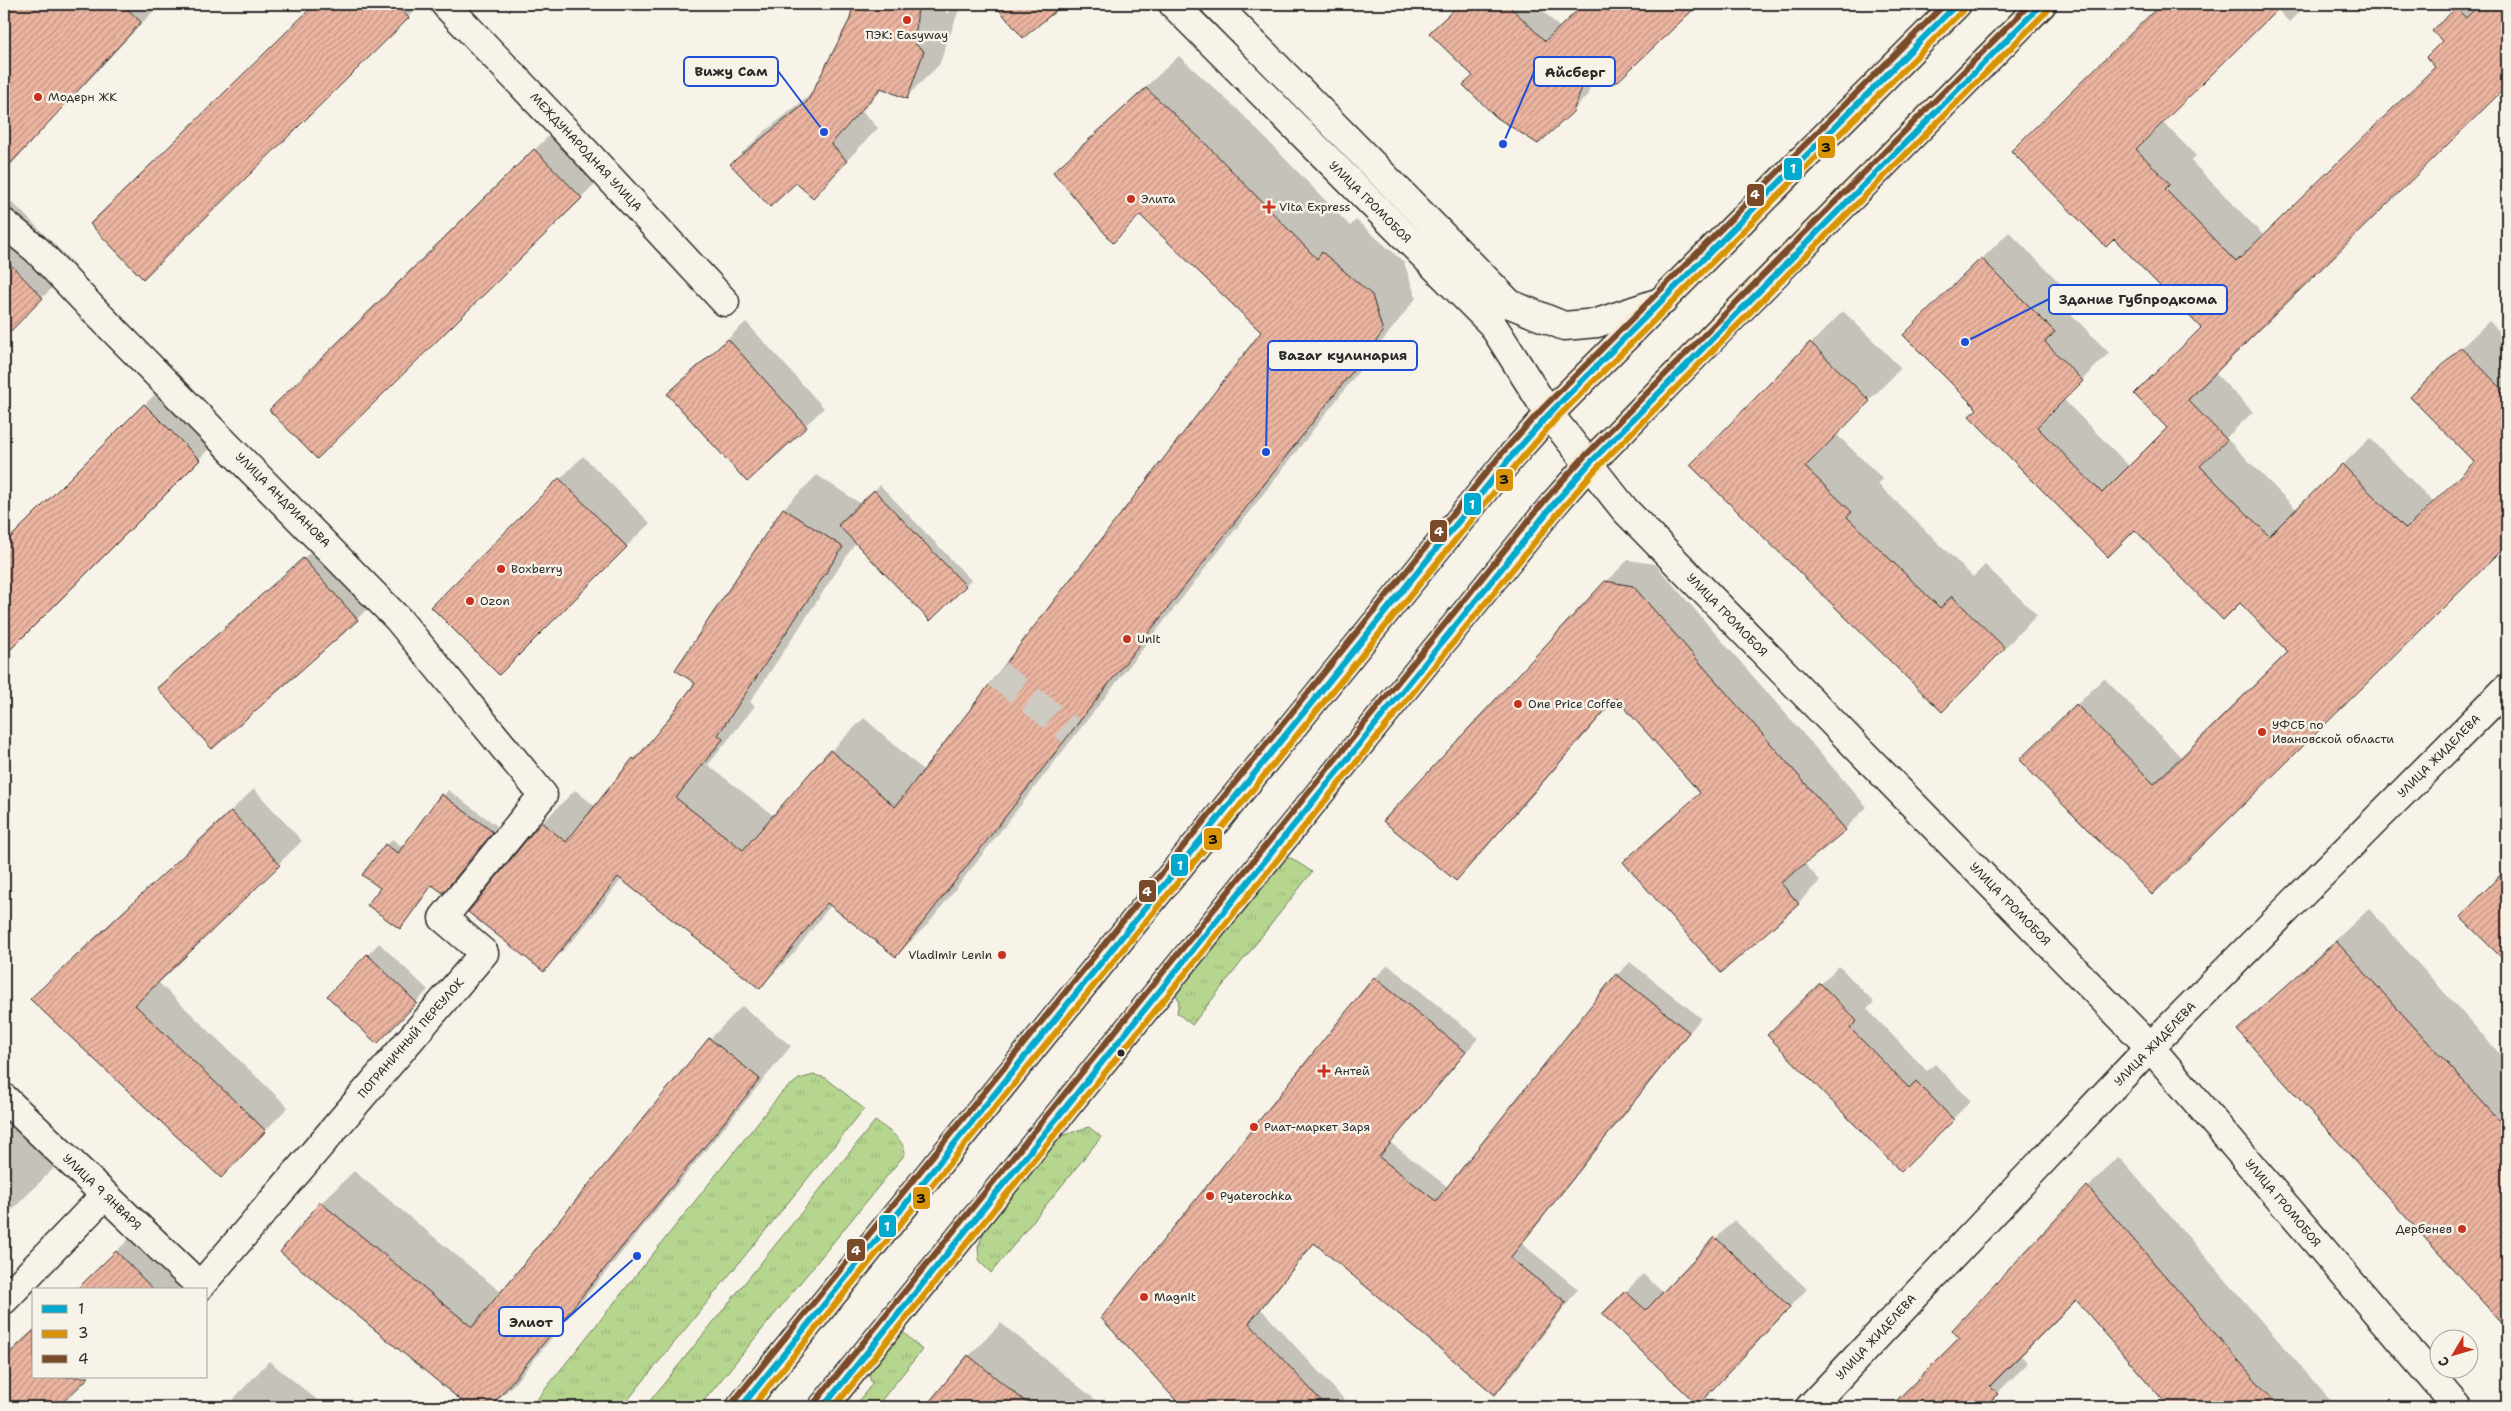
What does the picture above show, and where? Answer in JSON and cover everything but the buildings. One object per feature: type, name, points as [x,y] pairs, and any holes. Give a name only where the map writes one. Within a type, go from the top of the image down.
[{"type":"highway","points":[[741,1407],[1510,458],[1549,414],[1663,302],[1957,4]]},
{"type":"highway","points":[[822,1407],[1553,505],[1589,464],[2042,4]]},
{"type":"street","name":"МЕЖДУНАРОДНАЯ УЛИЦА","points":[[444,4],[582,148],[725,302]]},
{"type":"street","name":"УЛИЦА ГРОМОБОЯ","points":[[1172,4],[1492,324],[1549,414],[1625,510],[2150,1047],[2457,1407]]},
{"type":"street","name":"УЛИЦА ГРОМОБОЯ","points":[[1214,4],[1510,304],[1564,326],[1596,323],[1663,302]]},
{"type":"street","name":"УЛИЦА АНДРИАНОВА","points":[[4,223],[37,250],[91,308],[398,619],[543,794]]},
{"type":"street","name":"УЛИЦА ГРОМОБОЯ","points":[[1510,304],[1549,414]]},
{"type":"street","name":"УЛИЦА ЖИДЕЛЕВА","points":[[1810,1407],[2150,1047],[2507,688]]},
{"type":"street","name":"ПОГРАНИЧНЫЙ ПЕРЕУЛОК","points":[[200,1286],[484,953],[443,918],[543,794]]},
{"type":"street","name":"УЛИЦА 9 ЯНВАРЯ","points":[[4,1098],[200,1286]]},
{"type":"street","points":[[4,1300],[105,1196]]},
{"type":"green space","points":[[1291,858],[1312,872],[1192,1025],[1177,1013],[1179,1001],[1173,986],[1283,859]]},
{"type":"green space","points":[[814,1075],[826,1078],[864,1109],[622,1407],[531,1407],[782,1092],[799,1079]]},
{"type":"green space","points":[[875,1121],[898,1139],[902,1144],[905,1154],[699,1407],[645,1407]]},
{"type":"green space","points":[[1089,1127],[1101,1137],[991,1273],[979,1261],[978,1247],[990,1216],[1040,1153],[1061,1136]]},
{"type":"green space","points":[[900,1329],[922,1350],[876,1407],[854,1407],[872,1384],[867,1370]]},
{"type":"tunnel","points":[[997,674],[1071,731]]},
{"type":"transit line","name":"4","points":[[734,1401],[1503,452],[1543,408],[1945,4]]},
{"type":"transit line","name":"1","points":[[741,1407],[1510,458],[1549,414],[1957,4]]},
{"type":"transit line","name":"4","points":[[816,1401],[1546,499],[1583,458],[2030,4]]},
{"type":"transit line","name":"1","points":[[823,1407],[1553,505],[1589,464],[2042,4]]},
{"type":"transit line","name":"3","points":[[752,1407],[1517,464],[1555,420],[1963,10]]},
{"type":"transit line","name":"3","points":[[834,1407],[1595,470],[2048,10]]},
{"type":"place","name":"ПЭК: Easyway","points":[[907,20]]},
{"type":"place","name":"Модерн ЖК","points":[[38,97]]},
{"type":"place","name":"Вижу Сам","points":[[824,132]]},
{"type":"place","name":"Айсберг","points":[[1503,144]]},
{"type":"place","name":"Элита","points":[[1131,199]]},
{"type":"place","name":"Vita Express","points":[[1269,207]]},
{"type":"place","name":"Здание Губпродкома","points":[[1965,342]]},
{"type":"place","name":"Bazar кулинария","points":[[1266,452]]},
{"type":"place","name":"Boxberry","points":[[501,569]]},
{"type":"place","name":"Ozon","points":[[470,601]]},
{"type":"place","name":"Unit","points":[[1127,639]]},
{"type":"place","name":"One Price Coffee","points":[[1518,704]]},
{"type":"place","name":"УФСБ по Ивановской области","points":[[2262,732]]},
{"type":"place","name":"Vladimir Lenin","points":[[1002,955]]},
{"type":"place","name":"Антей","points":[[1324,1071]]},
{"type":"place","name":"Риат-маркет Заря","points":[[1254,1127]]},
{"type":"place","name":"Pyaterochka","points":[[1210,1196]]},
{"type":"place","name":"Дербенев","points":[[2462,1229]]},
{"type":"place","name":"Элиот","points":[[637,1256]]},
{"type":"place","name":"Magnit","points":[[1144,1297]]}]
